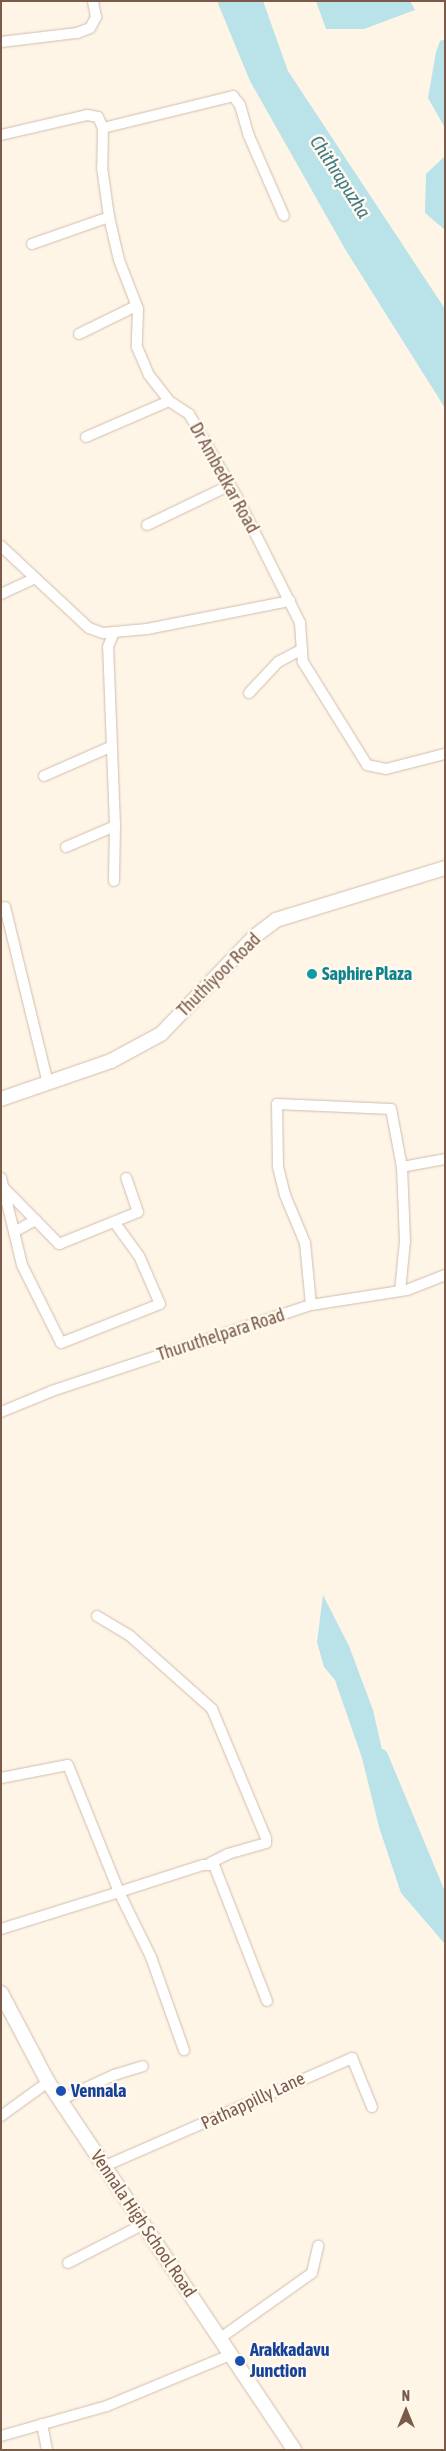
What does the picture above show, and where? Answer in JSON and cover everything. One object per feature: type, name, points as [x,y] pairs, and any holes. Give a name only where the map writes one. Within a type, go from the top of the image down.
[{"type":"main road","name":"Thuthiyoor Road","points":[[1,1099],[111,1061],[161,1034],[255,936],[276,920],[445,868]]},
{"type":"main road","name":"Vennala High School Road","points":[[1,1993],[48,2082],[294,2450]]},
{"type":"street","points":[[1,42],[76,33],[90,28],[96,17],[93,1]]},
{"type":"street","points":[[1,135],[87,115],[98,117],[103,128],[233,96],[240,105],[249,136],[284,216]]},
{"type":"street","name":"Dr Ambedkar Road","points":[[103,128],[102,167],[109,217],[119,260],[136,306],[137,347],[149,375],[169,401],[189,414],[230,485],[300,623],[303,662],[367,765],[386,769],[445,754]]},
{"type":"street","points":[[32,244],[109,217]]},
{"type":"street","points":[[79,334],[136,306]]},
{"type":"street","points":[[86,437],[169,401]]},
{"type":"street","points":[[147,525],[230,485]]},
{"type":"street","points":[[1,546],[89,628],[113,634],[290,601]]},
{"type":"street","points":[[1,594],[36,578]]},
{"type":"street","points":[[113,634],[108,647],[110,747],[113,756],[115,826],[114,881]]},
{"type":"street","points":[[249,693],[278,662],[302,649]]},
{"type":"street","points":[[44,776],[110,747]]},
{"type":"street","points":[[66,847],[115,826]]},
{"type":"street","points":[[5,907],[48,1083]]},
{"type":"street","points":[[311,1305],[305,1243],[285,1195],[278,1166],[278,1104],[391,1109],[402,1167],[405,1241],[400,1291]]},
{"type":"street","points":[[402,1167],[445,1159]]},
{"type":"street","points":[[2,1182],[59,1244],[116,1224],[138,1212],[126,1178]]},
{"type":"street","points":[[2,1182],[14,1232],[32,1287],[62,1343],[160,1304],[139,1256],[116,1224]]},
{"type":"street","points":[[14,1232],[36,1220]]},
{"type":"street","name":"Thuruthelpara Road","points":[[1,1412],[61,1388],[311,1305],[400,1291],[445,1275]]},
{"type":"street","points":[[1,1929],[210,1863],[228,1854],[266,1843],[266,1838],[212,1709],[129,1636],[97,1616]]},
{"type":"street","points":[[1,1778],[68,1765],[120,1892],[152,1957],[184,2050]]},
{"type":"street","points":[[210,1863],[214,1864],[220,1876],[267,2001]]},
{"type":"street","name":"Pathappilly Lane","points":[[105,2166],[352,2058],[372,2107]]},
{"type":"street","points":[[60,2100],[114,2075],[143,2066]]},
{"type":"street","points":[[1,2116],[48,2082]]},
{"type":"street","points":[[68,2263],[144,2224]]},
{"type":"street","points":[[219,2338],[312,2273],[318,2246]]},
{"type":"street","points":[[1,2436],[107,2406],[230,2355]]},
{"type":"street","points":[[42,2424],[47,2450]]},
{"type":"water","name":"Chithrapuzha","points":[[217,1],[263,1],[288,71],[445,309],[445,408],[345,249],[250,81]]},
{"type":"water","points":[[316,1],[410,1],[415,10],[364,29],[326,29]]},
{"type":"water","points":[[445,39],[445,128],[428,98],[436,52],[440,41]]},
{"type":"water","points":[[445,156],[445,230],[425,213],[426,174]]},
{"type":"water","points":[[323,1595],[349,1646],[373,1710],[388,1776],[402,1817],[445,1919],[445,1944],[401,1893],[379,1827],[362,1758],[335,1680],[324,1667],[317,1642]]},
{"type":"waterway","points":[[381,1756],[445,1910]]},
{"type":"place","name":"Saphire Plaza","points":[[312,974]]},
{"type":"place","name":"Vennala","points":[[61,2091]]},
{"type":"place","name":"Arakkadavu Junction","points":[[240,2361]]}]
